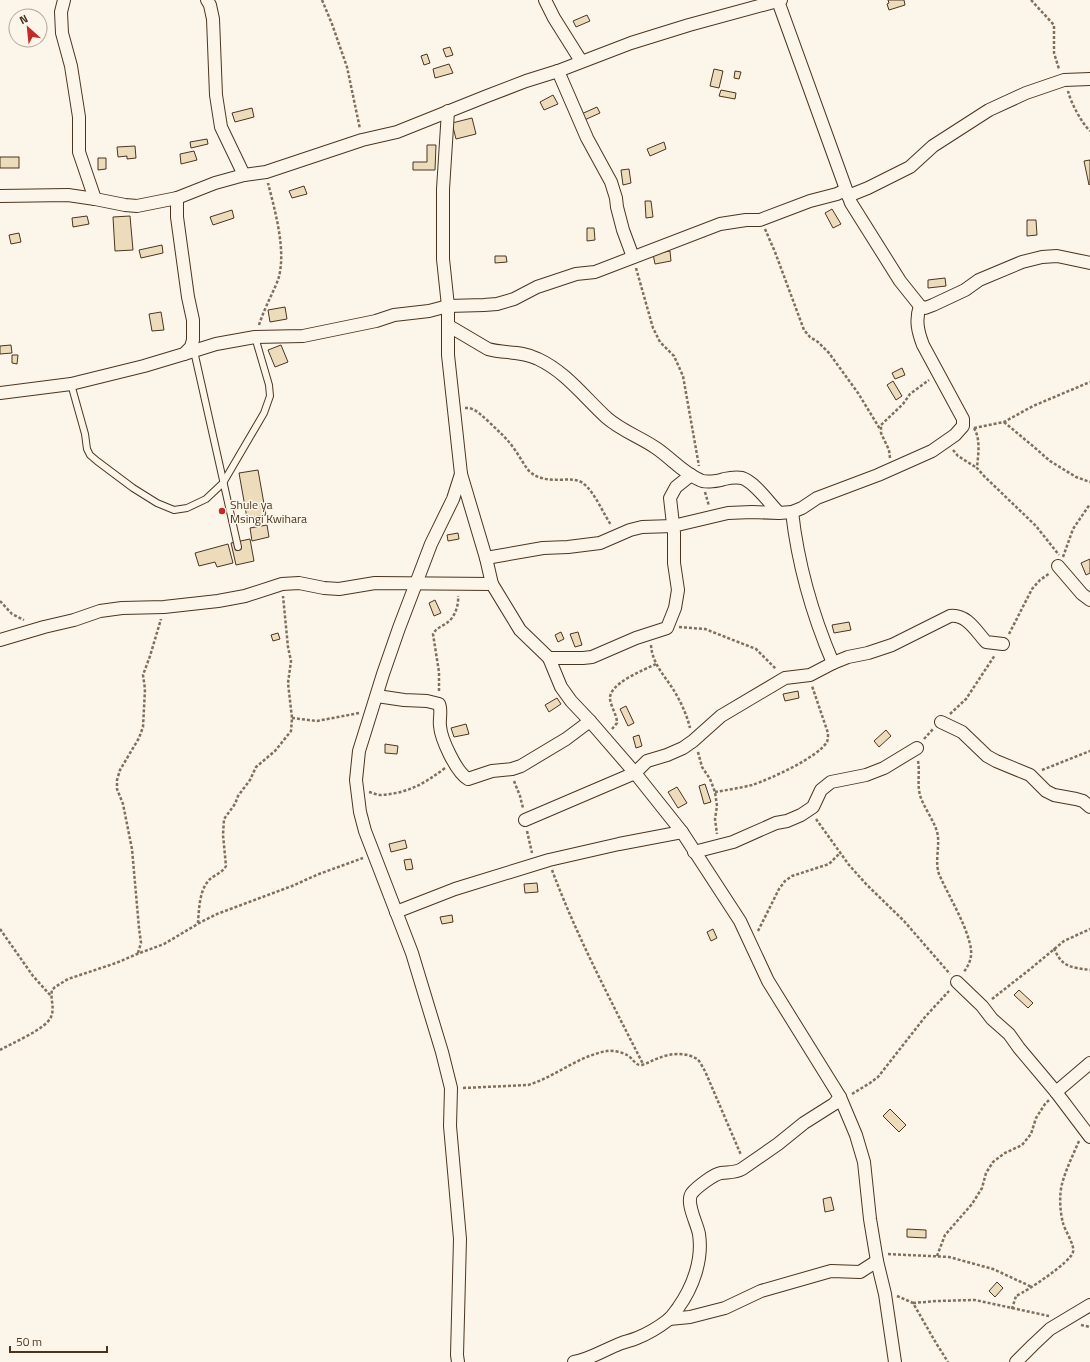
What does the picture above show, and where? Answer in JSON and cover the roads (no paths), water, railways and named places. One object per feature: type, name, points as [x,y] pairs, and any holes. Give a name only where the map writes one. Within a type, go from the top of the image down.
[{"type":"street","points":[[64,0],[61,12],[62,33],[70,66],[79,117],[79,152],[95,198]]},
{"type":"street","points":[[208,0],[212,19],[216,95],[222,127],[244,175]]},
{"type":"street","points":[[545,0],[554,18],[581,61]]},
{"type":"street","points":[[0,196],[68,196],[95,198],[124,205],[137,206],[177,198],[215,183],[244,175],[266,172],[362,140],[397,132],[526,81],[558,71],[631,43],[779,1],[847,193],[856,213],[896,275],[920,306],[925,308],[933,305],[965,290],[979,280],[1022,262],[1042,256],[1057,256],[1090,263]]},
{"type":"street","points":[[558,71],[586,138],[611,182],[616,198],[622,230],[633,257]]},
{"type":"street","points":[[0,393],[71,384],[144,366],[216,344],[254,337],[303,336],[376,321],[394,315],[429,311],[448,306],[484,306],[497,304],[514,299],[537,286],[576,274],[595,272],[720,224],[746,220],[760,220],[810,201],[868,188],[910,167],[933,146],[989,110],[1026,93],[1064,80],[1090,79]]},
{"type":"street","points":[[448,111],[443,189],[443,259],[448,306],[448,355],[460,474],[486,558],[492,584],[520,630],[549,658],[562,688],[571,701],[590,721],[682,832],[740,921],[768,981],[840,1099],[856,1135],[864,1162],[870,1219],[885,1294],[895,1362]]},
{"type":"street","points":[[177,198],[177,218],[188,298],[193,320],[193,340],[189,353]]},
{"type":"street","points":[[486,558],[543,548],[596,544],[609,540],[630,530],[642,527],[673,526],[728,513],[786,513],[802,508],[817,498],[891,470],[932,451],[947,442],[961,430],[969,427],[963,419],[923,345],[917,322],[920,306]]},
{"type":"street","points":[[449,326],[493,351],[518,352],[537,358],[557,370],[609,419],[621,428],[655,448],[691,475],[702,481],[737,478],[747,480],[786,513],[811,604],[821,635],[833,663]]},
{"type":"street","points":[[458,1362],[460,1239],[450,1126],[451,1088],[442,1052],[412,953],[373,853],[360,812],[356,768],[383,674],[431,544],[453,499],[460,474]]},
{"type":"street","points":[[549,658],[592,657],[636,638],[664,629],[675,608],[678,590],[674,563],[674,532],[670,498],[676,487],[691,475]]},
{"type":"street","points":[[1060,562],[1082,594],[1090,600]]},
{"type":"street","points":[[0,640],[74,620],[100,611],[122,608],[164,607],[218,601],[245,596],[282,584],[299,583],[338,589],[375,583],[492,584]]},
{"type":"street","points":[[525,820],[634,773],[647,761],[677,752],[693,741],[721,716],[785,678],[810,675],[848,657],[868,653],[892,645],[950,616],[956,615],[964,618],[986,642],[1003,644]]},
{"type":"street","points":[[377,696],[439,704],[441,708],[441,733],[456,766],[468,779],[492,771],[512,769],[521,766],[566,739],[590,721]]},
{"type":"street","points":[[941,722],[962,732],[987,756],[1030,775],[1046,791],[1054,795],[1083,801],[1090,807]]},
{"type":"street","points":[[694,852],[733,842],[776,823],[794,818],[809,811],[813,807],[821,790],[831,782],[856,778],[873,773],[917,748]]},
{"type":"street","points":[[396,912],[455,889],[549,860],[619,844],[682,832]]},
{"type":"street","points":[[957,982],[982,1006],[987,1014],[1009,1034],[1087,1133]]},
{"type":"street","points":[[1056,1092],[1090,1063]]},
{"type":"street","points":[[574,1362],[637,1338],[669,1319],[686,1297],[698,1265],[699,1235],[690,1207],[690,1195],[707,1180],[716,1175],[721,1173],[738,1172],[778,1144],[804,1123],[840,1099]]},
{"type":"street","points":[[669,1319],[690,1317],[725,1308],[761,1291],[831,1270],[860,1272],[877,1257]]},
{"type":"street","points":[[1016,1362],[1050,1329],[1090,1305]]},
{"type":"lane","points":[[71,384],[88,452],[97,461],[139,492],[157,503],[174,510],[187,508],[206,499],[223,483],[264,413],[270,396],[269,385],[254,337]]},
{"type":"lane","points":[[189,353],[238,547]]},
{"type":"place","name":"Shule ya Msingi Kwihara","points":[[222,511]]}]
